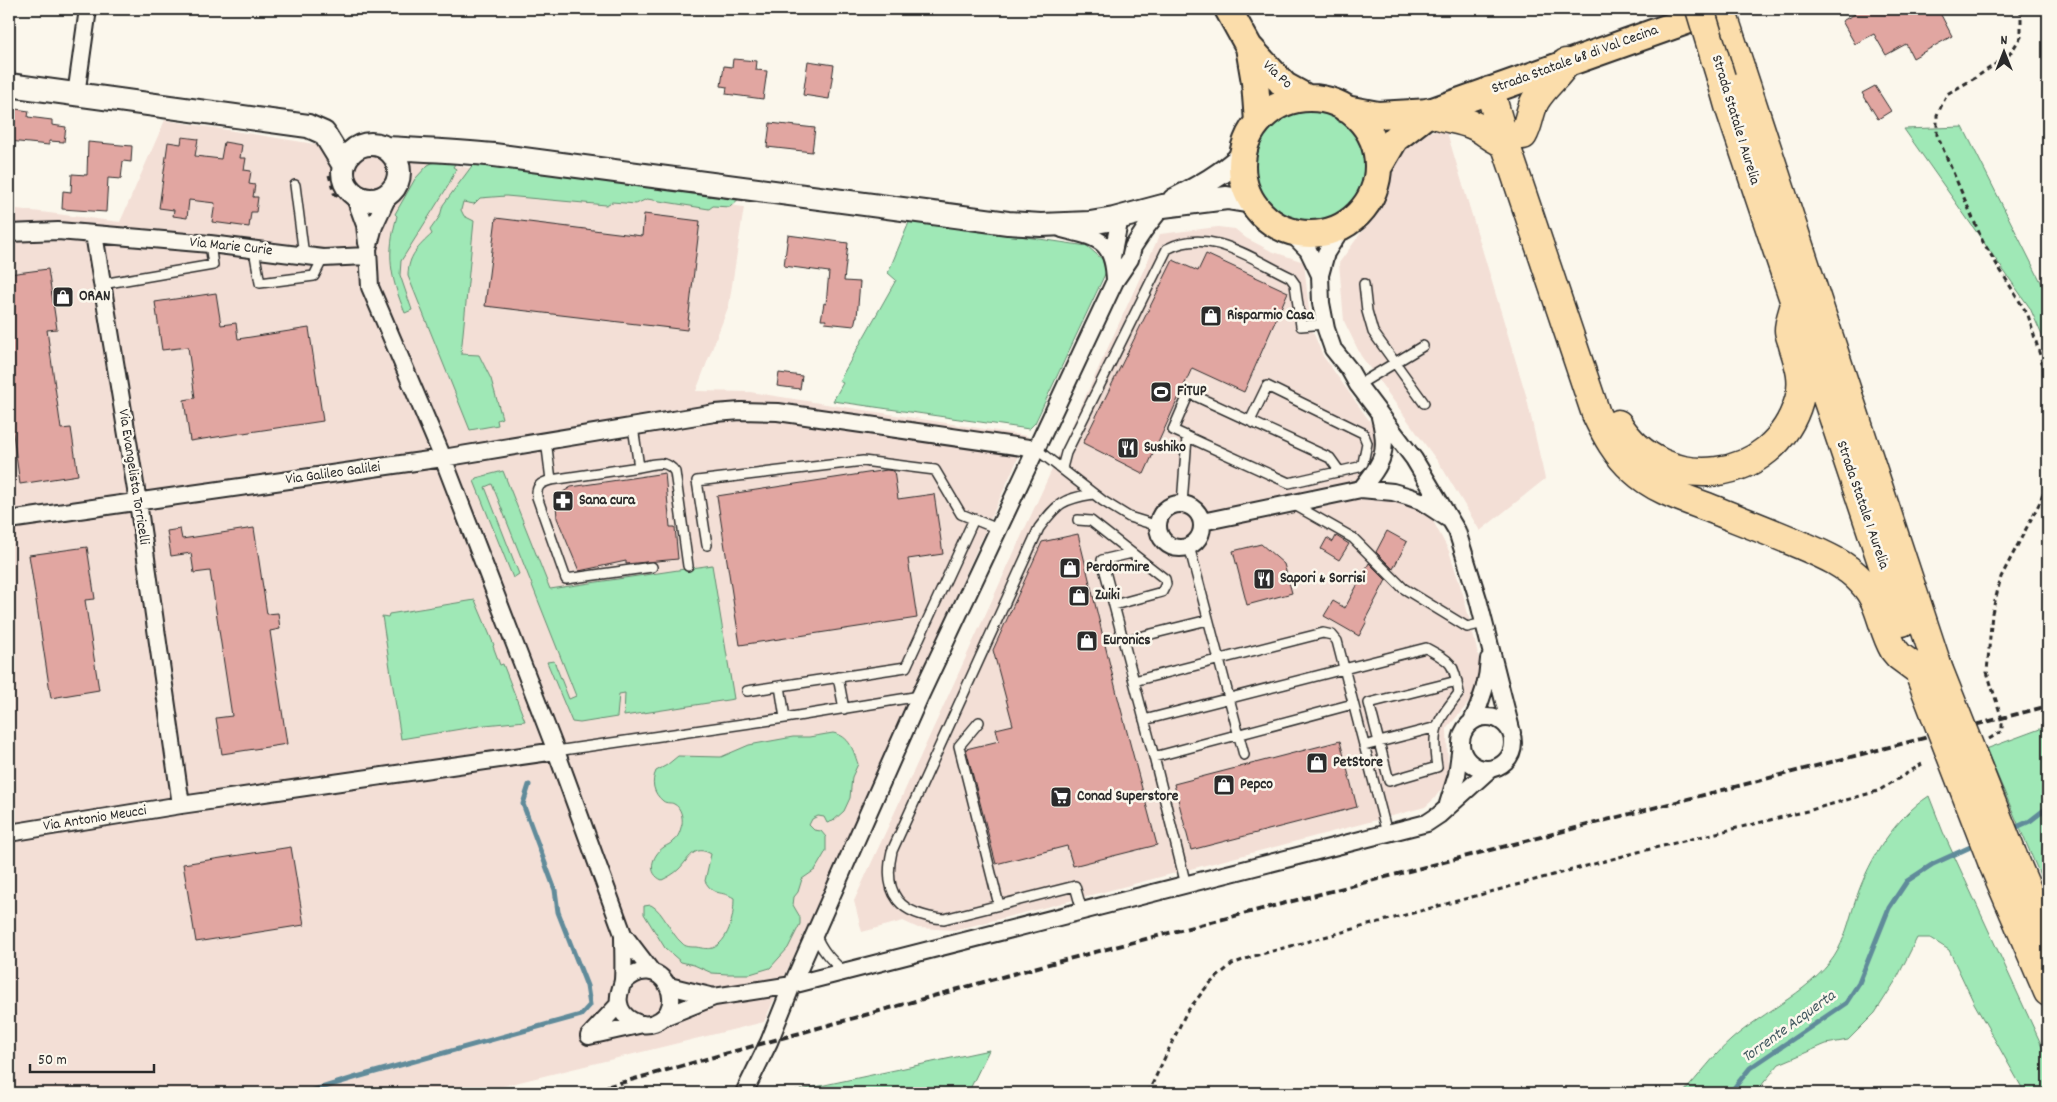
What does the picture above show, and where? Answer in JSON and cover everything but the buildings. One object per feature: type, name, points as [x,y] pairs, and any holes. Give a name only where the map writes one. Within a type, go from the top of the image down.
[{"type":"highway","name":"Strada Statale 1 Aurelia","points":[[1700,9],[1731,75],[1926,672]]},
{"type":"highway","name":"Strada Statale 1 Aurelia","points":[[1720,9],[1731,75],[1729,106],[1795,304],[1926,672],[2002,859],[2048,992]]},
{"type":"highway","points":[[1566,63],[1559,74],[1545,87],[1514,139],[1610,408],[1629,440],[1656,461],[1688,472],[1721,472],[1752,460],[1772,445],[1795,413],[1802,387],[1802,373],[1789,331],[1795,304]]},
{"type":"highway","points":[[1497,88],[1514,108],[1514,139],[1596,414],[1617,452],[1634,471],[1657,486],[1772,532],[1829,558],[1849,570],[1864,584],[1877,602],[1894,650],[1899,656],[1926,672]]},
{"type":"highway","points":[[1430,112],[1445,119],[1473,125],[1496,140],[1514,139]]},
{"type":"highway","name":"Strada Statale 1 Aurelia","points":[[2002,859],[2048,939]]},
{"type":"main road","name":"Via Po","points":[[1228,9],[1249,47],[1285,86],[1307,98]]},
{"type":"main road","name":"Strada Statale 68 di Val Cecina","points":[[1430,112],[1395,139],[1378,168],[1372,195],[1355,218],[1344,226],[1331,231],[1303,234],[1276,226],[1264,218],[1252,202],[1243,182],[1242,156],[1248,137],[1258,122],[1280,105],[1307,98],[1334,103],[1346,109],[1378,115],[1430,112],[1720,9]]},
{"type":"main road","name":"Via Po","points":[[1249,47],[1255,82],[1258,122]]},
{"type":"main road","points":[[9,85],[308,126],[324,133],[337,169],[344,181],[347,198],[372,200],[381,198],[393,187],[414,160],[430,151]]},
{"type":"main road","name":"Strada Statale 68 di Val Cecina","points":[[1346,109],[1366,128],[1373,140],[1378,168]]},
{"type":"main road","points":[[337,169],[347,156],[361,145],[370,144],[386,148],[393,155],[397,163],[393,187]]},
{"type":"main road","name":"Strada Statale 68 di Val Cecina","points":[[386,148],[444,150],[504,157],[1008,223],[1090,223],[1120,218],[1163,206],[1227,198],[1252,202]]},
{"type":"main road","name":"Strada Statale 68 di Val Cecina","points":[[1163,206],[1214,178],[1242,156]]},
{"type":"street","points":[[76,95],[88,9]]},
{"type":"street","points":[[368,252],[374,226],[393,187]]},
{"type":"street","points":[[347,198],[364,225],[370,287],[443,458],[556,751],[622,934],[652,972]]},
{"type":"street","points":[[744,1093],[769,1042],[792,985],[920,696],[1115,281],[1130,259],[1133,247],[1163,206]]},
{"type":"street","points":[[1120,218],[1130,234],[1133,247]]},
{"type":"street","points":[[1112,257],[1120,218]]},
{"type":"street","points":[[1047,224],[1102,242],[1111,251],[1115,281]]},
{"type":"street","points":[[1320,275],[1326,253],[1344,226]]},
{"type":"street","points":[[9,233],[58,231],[94,234]]},
{"type":"street","points":[[619,1004],[589,1036],[654,1023],[664,1017],[714,997],[792,985],[1427,822],[1439,815],[1490,769],[1508,760],[1514,747],[1512,733],[1484,623],[1457,530],[1414,459],[1358,385],[1334,349],[1325,324],[1320,275],[1308,250],[1289,231]]},
{"type":"street","name":"Via Marie Curie","points":[[94,234],[210,244],[323,258],[368,252]]},
{"type":"street","name":"Via Evangelista Torricelli","points":[[94,234],[138,502],[181,805]]},
{"type":"street","points":[[1361,489],[1373,474],[1384,452],[1385,438],[1378,409]]},
{"type":"street","name":"Via Galileo Galilei","points":[[9,520],[443,458],[715,413],[741,411],[778,412],[1036,449]]},
{"type":"street","points":[[1202,522],[1361,489],[1393,492],[1407,496],[1449,519]]},
{"type":"street","points":[[1175,504],[1182,504],[1195,510],[1202,522],[1199,536],[1188,546],[1174,547],[1168,544],[1159,533],[1158,526],[1162,512],[1175,504]]},
{"type":"street","points":[[1447,806],[1457,775],[1463,732],[1472,721],[1480,704],[1488,678],[1489,644]]},
{"type":"street","points":[[1472,721],[1484,716],[1491,716],[1504,722],[1512,733]]},
{"type":"street","points":[[1461,746],[1466,758],[1476,767],[1490,769]]},
{"type":"street","name":"Via Antonio Meucci","points":[[9,833],[181,805],[556,751]]},
{"type":"street","points":[[622,934],[623,983]]},
{"type":"street","points":[[643,1024],[632,1021],[624,1014],[619,1004],[618,993],[623,983],[631,975],[641,971],[652,972],[662,977],[669,986],[672,997],[670,1008],[664,1017]]},
{"type":"street","points":[[669,986],[714,997]]},
{"type":"lane","points":[[295,184],[304,256]]},
{"type":"lane","points":[[1062,468],[1066,453],[1167,249],[1178,243],[1190,240],[1217,242],[1290,277],[1295,284],[1301,326],[1325,324]]},
{"type":"lane","points":[[102,284],[213,265],[210,244]]},
{"type":"lane","points":[[254,250],[260,284],[314,276],[323,258]]},
{"type":"lane","points":[[1364,284],[1366,311],[1373,332],[1394,364],[1424,403]]},
{"type":"lane","points":[[1358,385],[1423,346]]},
{"type":"lane","points":[[1250,421],[1267,386],[1363,433],[1367,442],[1363,463],[1360,467],[1340,472],[1290,483],[1172,430],[1189,393],[1330,458],[1340,472]]},
{"type":"lane","points":[[633,427],[639,467]]},
{"type":"lane","points":[[1182,504],[1187,437]]},
{"type":"lane","points":[[546,440],[552,480]]},
{"type":"lane","points":[[1036,449],[1093,494],[1129,517],[1158,526]]},
{"type":"lane","points":[[707,545],[697,482],[863,461],[935,470],[961,514],[998,529]]},
{"type":"lane","points":[[652,567],[566,579],[536,489],[540,484],[552,480],[664,462],[672,467],[675,472],[688,566]]},
{"type":"lane","points":[[1082,911],[1075,886],[944,919],[917,915],[905,908],[893,894],[888,868],[892,851],[1039,528],[1050,513],[1068,498],[1093,494]]},
{"type":"lane","points":[[1293,503],[1353,538],[1403,588],[1467,627],[1484,623]]},
{"type":"lane","points":[[747,691],[906,667],[974,519]]},
{"type":"lane","points":[[1078,520],[1091,521],[1165,578],[1162,592],[1114,605]]},
{"type":"lane","points":[[1188,546],[1244,755]]},
{"type":"lane","points":[[1132,553],[1102,560],[1186,884]]},
{"type":"lane","points":[[1123,641],[1208,620]]},
{"type":"lane","points":[[1134,680],[1323,633],[1332,635],[1337,641],[1387,833]]},
{"type":"lane","points":[[1144,720],[1426,648],[1447,659],[1454,667],[1457,680],[1459,693],[1445,712],[1434,733],[1437,767],[1389,781],[1369,703],[1457,680]]},
{"type":"lane","points":[[838,678],[844,709]]},
{"type":"lane","points":[[780,686],[785,718]]},
{"type":"lane","points":[[556,751],[785,718],[920,696]]},
{"type":"lane","points":[[1154,757],[1354,704]]},
{"type":"lane","points":[[979,722],[959,746],[999,905]]},
{"type":"lane","points":[[1364,746],[1436,727]]},
{"type":"lane","points":[[815,933],[818,942],[829,959],[844,972]]},
{"type":"path","points":[[2021,9],[2021,37],[2009,55],[1975,78],[1946,94],[1937,115],[1937,135],[1983,242],[2028,315],[2048,382]]},
{"type":"path","points":[[337,169],[330,180],[334,193],[347,198]]},
{"type":"path","points":[[1986,741],[2002,731],[2002,719],[1987,672],[1992,613],[2001,577],[2040,502],[2048,477]]},
{"type":"path","points":[[1148,1093],[1186,1012],[1208,985],[1232,964],[1254,956],[1629,855],[1808,811],[1878,791],[1922,764]]},
{"type":"shaded area","points":[[165,120],[401,158],[744,207],[729,305],[696,391],[750,392],[1028,436],[764,1022],[475,1093],[9,1093],[9,208],[120,222]]},
{"type":"shaded area","points":[[1446,129],[1526,395],[1545,479],[1480,531],[1443,469],[1361,356],[1344,321],[1339,263],[1382,204],[1391,166],[1409,141],[1426,132]]},
{"type":"shaded area","points":[[1218,227],[1235,229],[1246,238],[1271,251],[1304,262],[1310,320],[1323,356],[1371,423],[1377,436],[1379,449],[1362,479],[1365,500],[1381,498],[1399,499],[1417,508],[1432,519],[1449,551],[1463,594],[1481,666],[1479,691],[1447,728],[1448,768],[1445,784],[1434,799],[1425,807],[1035,910],[955,930],[918,928],[903,921],[862,932],[854,901],[1160,234]]},
{"type":"green space","points":[[1311,111],[1332,116],[1350,128],[1362,146],[1367,167],[1362,188],[1350,206],[1332,218],[1311,223],[1290,218],[1272,206],[1260,188],[1255,167],[1260,146],[1272,128],[1290,116]]},
{"type":"green space","points":[[1963,127],[2048,296],[2048,349],[2030,308],[1904,129]]},
{"type":"green space","points":[[460,157],[453,167],[456,169],[448,186],[401,261],[400,275],[412,310],[405,313],[396,288],[391,265],[392,242],[397,216],[395,214],[415,179],[428,165],[442,158]]},
{"type":"green space","points":[[477,159],[743,195],[730,207],[713,206],[709,209],[647,199],[636,204],[612,202],[606,205],[506,196],[480,198],[474,204],[463,202],[461,210],[464,216],[474,221],[461,354],[479,355],[491,379],[502,418],[497,420],[498,425],[470,430],[408,276],[408,269],[415,252],[432,234],[430,230],[440,216],[443,205]]},
{"type":"green space","points":[[910,220],[1087,246],[1102,259],[1106,272],[1035,423],[1029,429],[833,401],[843,383],[839,381],[896,280],[888,273]]},
{"type":"green space","points":[[503,471],[550,589],[712,565],[734,699],[624,716],[625,693],[619,694],[617,717],[580,723],[572,722],[547,662],[554,661],[569,699],[576,696],[492,484],[485,487],[519,574],[513,578],[474,481],[476,478]]},
{"type":"green space","points":[[475,600],[494,645],[500,665],[503,664],[525,721],[485,725],[401,739],[382,616],[388,617],[389,614]]},
{"type":"green space","points":[[2048,726],[2048,894],[1986,749]]},
{"type":"green space","points":[[833,733],[847,740],[858,764],[852,777],[850,798],[844,811],[833,821],[827,823],[824,817],[818,816],[812,819],[809,825],[814,830],[821,831],[826,837],[826,851],[815,870],[802,879],[798,892],[794,897],[793,905],[800,917],[800,924],[788,948],[770,968],[750,974],[712,973],[694,965],[681,962],[665,948],[644,914],[644,906],[651,905],[656,908],[674,934],[685,945],[711,948],[720,943],[728,932],[732,918],[734,898],[715,891],[708,886],[705,881],[711,854],[705,851],[692,854],[677,871],[662,880],[654,874],[652,865],[656,855],[677,838],[682,822],[681,813],[676,805],[663,801],[655,791],[653,783],[656,771],[678,756],[721,757],[749,745],[793,737],[809,737]]},
{"type":"green space","points":[[1929,796],[1943,832],[2048,1059],[2048,1093],[2025,1093],[1974,1003],[1949,950],[1930,938],[1917,938],[1896,980],[1875,1013],[1848,1040],[1826,1044],[1779,1064],[1755,1093],[1683,1093],[1731,1040],[1818,976],[1829,963],[1838,950],[1862,882],[1877,853],[1905,816]]},
{"type":"green space","points":[[989,1050],[968,1093],[787,1093]]},
{"type":"waterway","points":[[305,1093],[581,1015],[590,1005],[587,986],[558,912],[555,890],[523,804],[529,785]]},
{"type":"waterway","name":"Torrente Acquerta","points":[[2010,830],[2030,821],[2048,807]]},
{"type":"waterway","name":"Torrente Acquerta","points":[[1730,1093],[1750,1068],[1846,1003],[1859,983],[1889,908],[1907,881],[1933,864],[1977,844]]},
{"type":"railway","points":[[584,1093],[1045,965],[2048,706]]},
{"type":"place","name":"ORAN","points":[[63,297]]},
{"type":"place","name":"Risparmio Casa","points":[[1211,316]]},
{"type":"place","name":"FiTUP","points":[[1161,392]]},
{"type":"place","name":"Sushiko","points":[[1128,448]]},
{"type":"place","name":"Sana cura","points":[[563,501]]},
{"type":"place","name":"Perdormire","points":[[1070,568]]},
{"type":"place","name":"Sapori & Sorrisi","points":[[1264,579]]},
{"type":"place","name":"Zuiki","points":[[1079,596]]},
{"type":"place","name":"Euronics","points":[[1087,641]]},
{"type":"place","name":"PetStore","points":[[1317,763]]},
{"type":"place","name":"Pepco","points":[[1224,785]]},
{"type":"place","name":"Conad Superstore","points":[[1061,797]]}]
